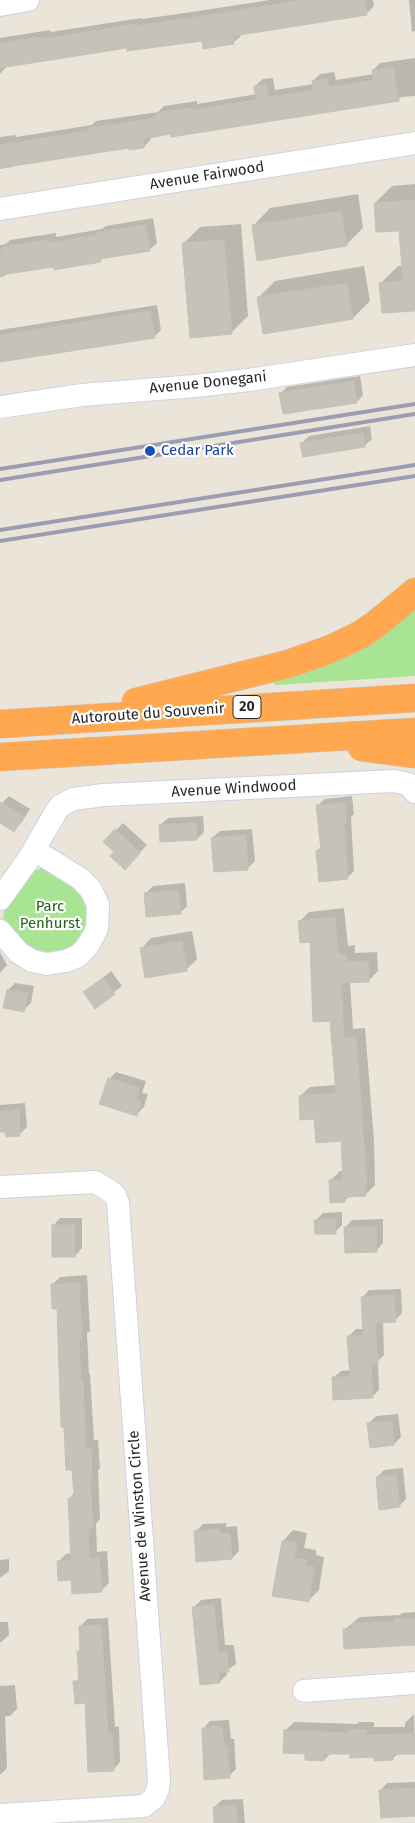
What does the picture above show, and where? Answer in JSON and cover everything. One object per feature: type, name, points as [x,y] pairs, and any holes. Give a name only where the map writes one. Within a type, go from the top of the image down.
[{"type":"highway","points":[[79,718],[204,684],[257,672],[331,649],[360,635],[375,625],[415,592]]},
{"type":"highway","name":"Autoroute du Souvenir","points":[[0,724],[415,698]]},
{"type":"highway","points":[[0,757],[415,732]]},
{"type":"highway","points":[[301,739],[415,754]]},
{"type":"street","points":[[0,4],[28,0]]},
{"type":"street","name":"Avenue Fairwood","points":[[0,209],[415,143]]},
{"type":"street","name":"Avenue Donegani","points":[[0,407],[82,395],[249,380],[415,355]]},
{"type":"street","name":"Avenue Windwood","points":[[34,850],[60,806],[73,798],[394,781],[408,784],[414,790]]},
{"type":"street","points":[[0,899],[34,850],[71,872],[86,884],[95,897],[98,906],[97,928],[92,940],[78,956],[66,961],[47,964],[26,958],[19,953],[0,931]]},
{"type":"street","name":"Avenue de Winston Circle","points":[[0,1187],[95,1182],[110,1191],[118,1203],[159,1780],[154,1798],[144,1806],[0,1815]]},
{"type":"street","points":[[304,1692],[415,1683]]},
{"type":"green space","points":[[415,603],[415,676],[276,685],[272,682]]},
{"type":"green space","name":"Parc Penhurst","points":[[46,868],[60,874],[87,899],[88,931],[65,953],[35,954],[4,924],[5,908],[33,872]]},
{"type":"building","points":[[303,0],[365,0],[367,15],[233,36],[234,44],[203,49],[202,41],[127,51],[127,48],[0,68],[0,43],[44,37],[44,39]]},
{"type":"building","points":[[393,67],[399,101],[171,137],[170,134],[143,139],[144,148],[129,150],[129,148],[0,168],[0,145],[88,131],[88,128],[156,118],[156,113],[256,100],[254,86],[266,84],[268,97],[313,90],[312,81],[327,79],[329,87],[373,80],[372,70]]},
{"type":"building","points":[[415,200],[415,311],[382,313],[379,283],[403,281],[399,231],[376,232],[374,203]]},
{"type":"building","points":[[341,211],[347,246],[257,261],[252,225]]},
{"type":"building","points":[[146,225],[150,251],[100,259],[101,262],[54,270],[54,267],[0,275],[0,251],[2,247],[49,240],[49,243],[97,235],[97,232]]},
{"type":"building","points":[[224,240],[232,334],[190,338],[182,243]]},
{"type":"building","points":[[347,283],[353,319],[263,334],[257,297]]},
{"type":"building","points":[[150,311],[155,338],[0,362],[0,335]]},
{"type":"building","points":[[354,381],[357,403],[283,414],[279,393]]},
{"type":"building","points":[[363,433],[365,447],[303,457],[300,443]]},
{"type":"building","points":[[0,802],[24,816],[14,832],[0,823]]},
{"type":"building","points":[[345,803],[347,823],[344,823],[348,879],[319,882],[316,850],[321,850],[316,805]]},
{"type":"building","points":[[196,823],[197,840],[160,842],[159,825]]},
{"type":"building","points":[[115,829],[140,853],[125,870],[110,856],[114,852],[103,842]]},
{"type":"building","points":[[246,835],[248,870],[214,872],[211,838]]},
{"type":"building","points":[[178,890],[181,914],[146,917],[144,893]]},
{"type":"building","points":[[335,917],[338,955],[346,954],[346,962],[368,961],[369,982],[341,983],[344,1038],[356,1037],[367,1185],[365,1185],[366,1196],[345,1197],[345,1202],[330,1203],[329,1180],[343,1180],[341,1141],[316,1143],[314,1119],[300,1120],[299,1096],[336,1093],[330,1021],[313,1022],[310,942],[300,943],[298,921]]},
{"type":"building","points":[[182,941],[187,971],[145,978],[140,948]]},
{"type":"building","points":[[103,978],[115,994],[95,1009],[83,992]]},
{"type":"building","points":[[7,990],[28,993],[24,1012],[3,1008]]},
{"type":"building","points":[[108,1078],[140,1088],[136,1100],[141,1102],[137,1116],[99,1104]]},
{"type":"building","points":[[19,1110],[20,1136],[6,1137],[5,1132],[0,1132],[0,1111]]},
{"type":"building","points":[[335,1219],[336,1234],[315,1234],[314,1220]]},
{"type":"building","points":[[52,1225],[75,1225],[75,1257],[52,1257]]},
{"type":"building","points":[[376,1226],[377,1252],[345,1253],[344,1227]]},
{"type":"building","points":[[79,1283],[82,1340],[79,1340],[81,1381],[83,1381],[86,1448],[91,1448],[92,1478],[90,1478],[93,1528],[88,1528],[89,1559],[99,1558],[102,1592],[72,1594],[71,1580],[58,1581],[57,1561],[71,1560],[68,1498],[74,1498],[72,1470],[66,1470],[64,1427],[61,1427],[57,1309],[52,1309],[51,1284]]},
{"type":"building","points":[[394,1295],[396,1322],[375,1323],[378,1363],[371,1364],[373,1398],[333,1400],[332,1377],[350,1377],[347,1336],[363,1335],[361,1297]]},
{"type":"building","points":[[392,1421],[394,1445],[370,1448],[367,1423]]},
{"type":"building","points":[[396,1475],[400,1507],[379,1510],[376,1477]]},
{"type":"building","points":[[219,1529],[219,1534],[230,1533],[232,1559],[196,1562],[194,1531]]},
{"type":"building","points":[[282,1541],[297,1543],[294,1558],[307,1560],[306,1565],[314,1567],[309,1602],[272,1596]]},
{"type":"building","points":[[214,1605],[218,1652],[227,1651],[229,1672],[219,1673],[220,1683],[200,1685],[192,1607]]},
{"type":"building","points":[[394,1619],[415,1619],[415,1645],[344,1649],[343,1629],[352,1628],[352,1623],[394,1622]]},
{"type":"building","points":[[101,1625],[108,1733],[112,1733],[114,1771],[88,1772],[85,1703],[75,1704],[73,1681],[79,1681],[77,1651],[80,1651],[79,1626]]},
{"type":"building","points":[[222,1726],[224,1746],[227,1745],[230,1778],[204,1780],[202,1728]]},
{"type":"building","points":[[284,1730],[349,1733],[349,1730],[366,1730],[366,1735],[415,1734],[415,1754],[393,1754],[393,1760],[374,1761],[374,1757],[350,1758],[350,1754],[325,1754],[324,1761],[305,1760],[305,1754],[283,1753]]},
{"type":"building","points":[[415,1788],[415,1816],[381,1818],[379,1790]]},
{"type":"building","points":[[236,1805],[237,1823],[214,1823],[213,1807]]},
{"type":"railway","points":[[0,469],[415,404]]},
{"type":"railway","points":[[0,480],[415,414]]},
{"type":"railway","points":[[0,530],[415,465]]},
{"type":"railway","points":[[0,541],[415,476]]},
{"type":"place","name":"Cedar Park","points":[[150,451]]}]
